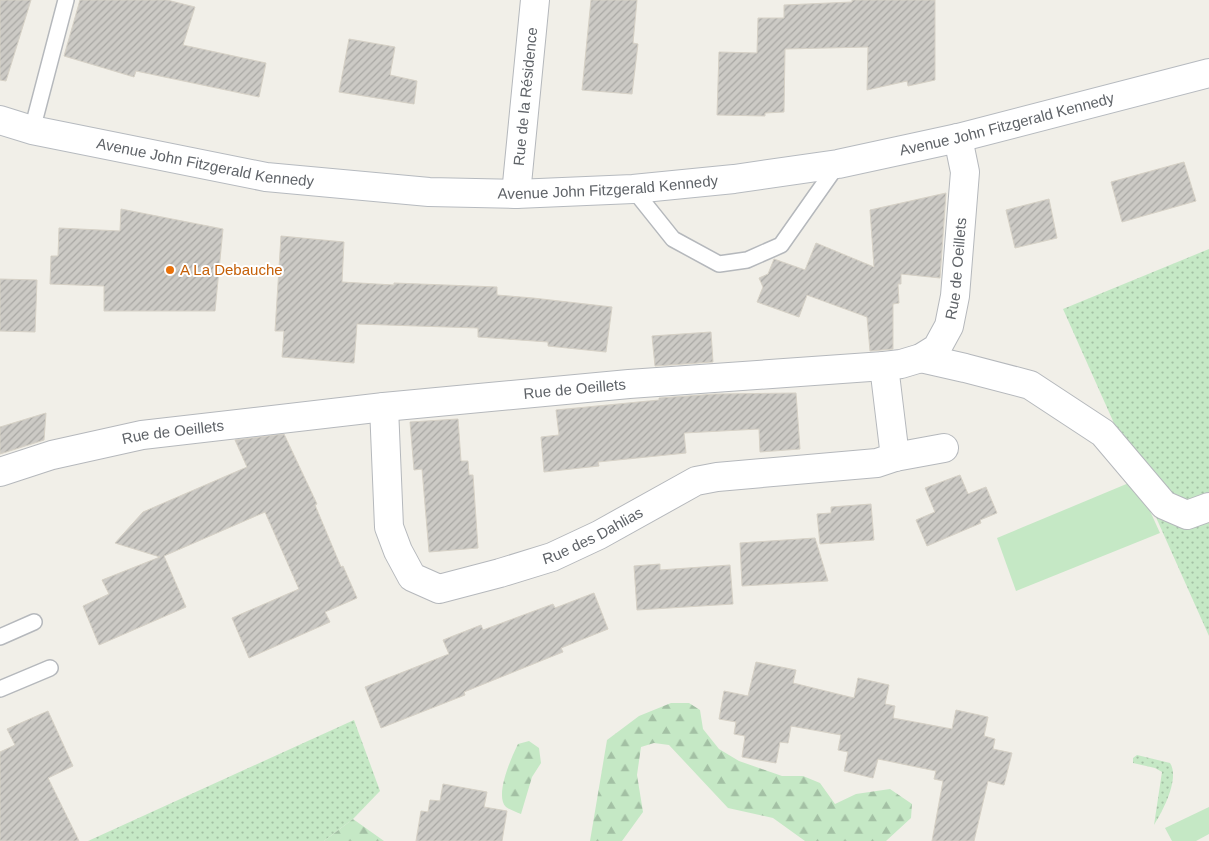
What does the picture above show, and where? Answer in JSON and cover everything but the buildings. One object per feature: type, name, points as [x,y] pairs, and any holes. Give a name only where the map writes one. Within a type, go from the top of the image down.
[{"type":"street","name":"Rue de la Résidence","points":[[516,194],[535,0]]},
{"type":"street","name":"Avenue John Fitzgerald Kennedy","points":[[12,127],[266,177],[429,192],[516,194],[633,189],[734,179],[838,164],[958,138],[1209,73]]},
{"type":"street","name":"Rue de Oeillets","points":[[0,472],[52,455],[142,435],[384,407],[629,384],[884,366],[901,364],[921,358],[937,348],[949,326],[955,296],[965,172],[958,138]]},
{"type":"street","points":[[921,358],[1030,385],[1103,433],[1164,505],[1187,515],[1209,507]]},
{"type":"street","points":[[884,366],[895,457]]},
{"type":"street","name":"Rue des Dahlias","points":[[384,407],[389,527],[398,551],[412,577],[438,589],[552,557],[599,535],[696,481],[717,477],[877,463],[895,457],[944,448]]},
{"type":"lane","points":[[12,127],[66,0]]},
{"type":"lane","points":[[633,189],[672,239],[719,264],[747,260],[781,245],[838,164]]},
{"type":"lane","points":[[0,637],[34,622]]},
{"type":"lane","points":[[0,689],[50,668]]},
{"type":"green space","points":[[1209,249],[1209,636],[1063,309]]},
{"type":"green space","points":[[1136,480],[1160,533],[1016,591],[997,538]]},
{"type":"green space","points":[[671,703],[689,703],[700,710],[703,729],[719,749],[739,761],[782,776],[803,776],[820,783],[835,804],[856,794],[890,789],[912,804],[911,818],[886,841],[805,841],[773,818],[728,808],[669,745],[654,743],[641,747],[637,775],[643,812],[622,841],[590,841],[607,740],[639,716]]},
{"type":"green space","points":[[354,720],[380,791],[353,819],[324,841],[88,841]]},
{"type":"green space","points":[[529,741],[539,748],[541,763],[532,777],[521,814],[506,807],[502,794],[505,776],[518,744]]},
{"type":"green space","points":[[1137,755],[1170,763],[1173,769],[1172,786],[1162,812],[1154,825],[1162,772],[1155,768],[1133,763],[1133,758]]},
{"type":"green space","points":[[1209,807],[1209,834],[1196,841],[1172,841],[1165,828]]},
{"type":"green space","points":[[353,819],[384,841],[324,841]]},
{"type":"place","name":"A La Debauche","points":[[170,270]]}]
